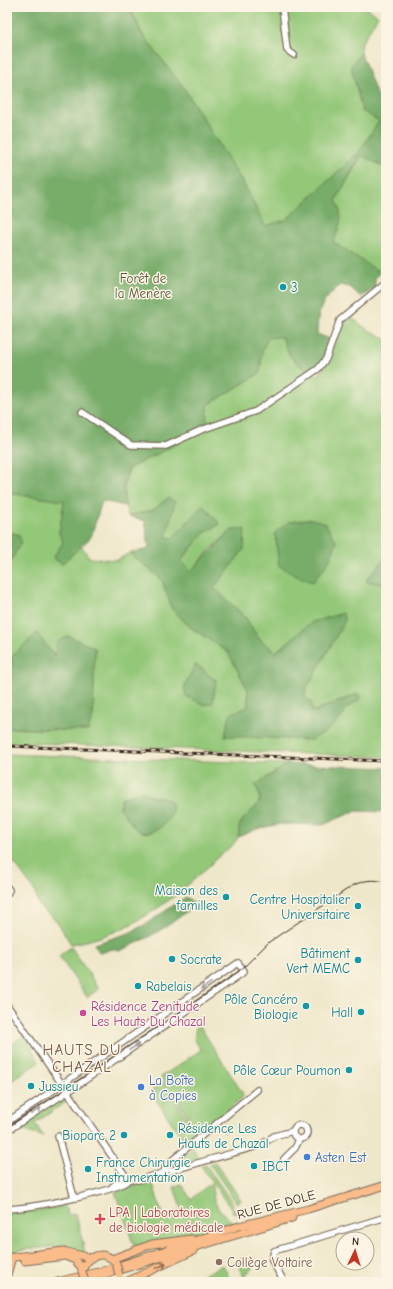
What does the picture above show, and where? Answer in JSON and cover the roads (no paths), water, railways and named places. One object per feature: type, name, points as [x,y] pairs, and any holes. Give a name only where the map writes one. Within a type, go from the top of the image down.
[{"type":"main road","name":"RUE DE DOLE","points":[[57,1282],[106,1270],[239,1226],[308,1209],[386,1185]]},
{"type":"main road","name":"RUE DE DOLE","points":[[79,1282],[108,1275],[215,1240],[261,1228],[386,1190]]},
{"type":"main road","points":[[9,1260],[62,1251],[91,1258],[101,1255],[114,1261],[152,1244],[203,1238]]},
{"type":"main road","points":[[126,1282],[215,1240]]},
{"type":"main road","points":[[9,1260],[65,1256],[75,1260],[83,1270],[85,1282]]},
{"type":"main road","points":[[83,1270],[91,1258]]},
{"type":"main road","points":[[7,1274],[9,1260]]},
{"type":"main road","points":[[114,1261],[118,1278]]},
{"type":"street","points":[[282,7],[287,50],[294,55]]},
{"type":"street","points":[[82,412],[131,445],[166,446],[201,430],[249,414],[318,369],[326,359],[340,320],[386,282]]},
{"type":"street","points":[[7,886],[9,890],[7,894]]},
{"type":"street","points":[[7,1122],[238,963],[243,968],[244,971],[241,974],[67,1093],[7,1131]]},
{"type":"street","points":[[7,1004],[124,1176],[130,1180]]},
{"type":"street","points":[[164,1172],[165,1168],[170,1162],[257,1090]]},
{"type":"street","points":[[7,1209],[47,1204],[122,1185],[130,1180],[138,1180],[261,1145],[274,1136],[293,1131],[300,1125],[306,1128],[308,1132],[306,1137],[299,1140],[295,1148],[284,1159]]},
{"type":"street","points":[[293,1131],[294,1136],[299,1140]]},
{"type":"street","points":[[58,1136],[74,1198]]},
{"type":"street","points":[[112,1187],[124,1176]]},
{"type":"street","points":[[284,1282],[272,1260],[272,1254],[282,1248],[386,1217]]},
{"type":"tram line","points":[[7,1128],[226,981],[245,966],[269,942],[352,886],[369,880],[386,883]]},
{"type":"railway","points":[[7,746],[386,761]]},
{"type":"place","name":"3","points":[[283,287]]},
{"type":"place","name":"Maison des familles","points":[[226,897]]},
{"type":"place","name":"Centre Hospitalier Universitaire","points":[[358,906]]},
{"type":"place","name":"Socrate","points":[[172,959]]},
{"type":"place","name":"Bâtiment Vert MEMC","points":[[358,960]]},
{"type":"place","name":"Rabelais","points":[[138,986]]},
{"type":"place","name":"Pôle Cancéro Biologie","points":[[306,1006]]},
{"type":"place","name":"Hall","points":[[361,1012]]},
{"type":"place","name":"Résidence Zenitude Les Hauts Du Chazal","points":[[83,1013]]},
{"type":"place","name":"Pôle Cœur Poumon","points":[[349,1070]]},
{"type":"place","name":"Jussieu","points":[[31,1086]]},
{"type":"place","name":"La Boîte à Copies","points":[[141,1087]]},
{"type":"place","name":"Bioparc 2","points":[[124,1135]]},
{"type":"place","name":"Résidence Les Hauts de Chazal","points":[[170,1135]]},
{"type":"place","name":"Asten Est","points":[[307,1157]]},
{"type":"place","name":"IBCT","points":[[254,1166]]},
{"type":"place","name":"France Chirurgie Instrumentation","points":[[88,1169]]},
{"type":"place","name":"LPA | Laboratoires de biologie médicale","points":[[100,1219]]},
{"type":"place","name":"Collège Voltaire","points":[[219,1262]]},
{"type":"district","name":"HAUTS DU CHAZAL","points":[[82,1058]]},
{"type":"park label","name":"Forêt de la Menère","points":[[143,286]]}]
